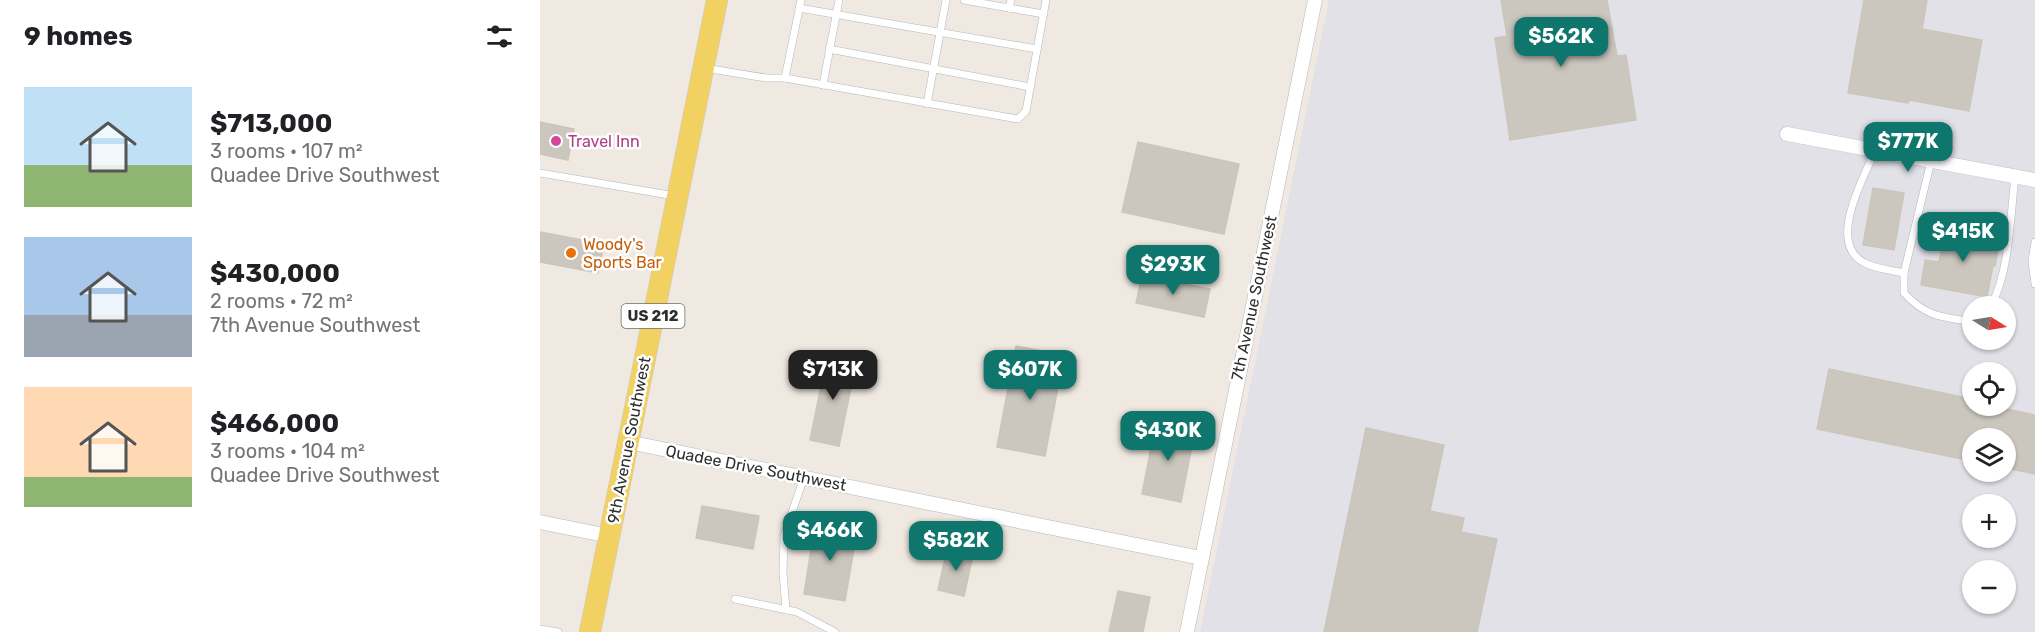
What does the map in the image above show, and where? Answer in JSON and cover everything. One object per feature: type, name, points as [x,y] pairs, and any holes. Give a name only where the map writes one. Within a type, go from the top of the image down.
[{"type":"main road","name":"9th Avenue Southwest","points":[[590,632],[717,0]]},
{"type":"street","name":"7th Avenue Southwest","points":[[1187,632],[1315,0]]},
{"type":"street","points":[[1787,134],[2035,180]]},
{"type":"street","name":"Quadee Drive Southwest","points":[[628,442],[1201,558]]},
{"type":"street","points":[[540,522],[609,537]]},
{"type":"lane","points":[[823,85],[839,0]]},
{"type":"lane","points":[[927,104],[946,0]]},
{"type":"lane","points":[[964,0],[1010,4],[1044,14]]},
{"type":"lane","points":[[704,68],[766,78],[785,78],[1018,119],[1026,111],[1046,0]]},
{"type":"lane","points":[[785,78],[800,4],[836,14],[1037,50]]},
{"type":"lane","points":[[830,49],[1030,87]]},
{"type":"lane","points":[[1875,151],[1849,212],[1848,242],[1853,255],[1863,263],[1904,273]]},
{"type":"lane","points":[[1931,161],[1904,273],[1904,293],[1915,305],[1937,317],[1962,320]]},
{"type":"lane","points":[[540,173],[678,196]]},
{"type":"lane","points":[[1997,296],[2007,250],[2015,177]]},
{"type":"lane","points":[[2035,242],[2032,261],[2035,284]]},
{"type":"lane","points":[[786,610],[783,572],[784,536],[804,477]]},
{"type":"lane","points":[[735,599],[797,612],[835,632]]},
{"type":"lane","points":[[540,628],[558,632]]},
{"type":"shaded area","points":[[1329,0],[2035,0],[2035,632],[1200,632]]},
{"type":"building","points":[[1501,0],[1607,0],[1617,56],[1626,55],[1636,120],[1510,140],[1495,38],[1507,36]]},
{"type":"building","points":[[1864,0],[1927,0],[1922,29],[1982,40],[1969,111],[1909,100],[1908,103],[1848,93]]},
{"type":"building","name":"Travel Inn","points":[[540,122],[574,129],[568,160],[540,154]]},
{"type":"building","points":[[1138,142],[1239,164],[1224,234],[1122,212]]},
{"type":"building","points":[[1873,188],[1904,193],[1894,250],[1863,245]]},
{"type":"building","points":[[1946,228],[2000,238],[1987,296],[1921,285],[1925,260],[1939,262]]},
{"type":"building","name":"Woody's Sports Bar","points":[[540,232],[604,244],[598,273],[540,262]]},
{"type":"building","points":[[1142,276],[1210,289],[1204,317],[1136,303]]},
{"type":"building","points":[[1016,346],[1064,355],[1045,456],[997,447]]},
{"type":"building","points":[[827,357],[856,363],[839,446],[810,440]]},
{"type":"building","points":[[1829,369],[1962,397],[1962,416],[2016,416],[2016,411],[2035,415],[2035,474],[2016,470],[2016,428],[1962,428],[1962,459],[1817,429]]},
{"type":"building","points":[[1156,422],[1195,430],[1181,502],[1142,494]]},
{"type":"building","points":[[1366,428],[1444,445],[1430,511],[1464,518],[1461,532],[1497,539],[1477,632],[1324,632]]},
{"type":"building","points":[[702,506],[759,516],[753,549],[696,538]]},
{"type":"building","points":[[815,524],[857,531],[845,601],[804,594]]},
{"type":"building","points":[[947,549],[973,555],[964,596],[938,590]]},
{"type":"building","points":[[1118,591],[1150,597],[1143,632],[1109,632]]},
{"type":"place","name":"Travel Inn","points":[[556,141]]},
{"type":"place","name":"Woody's Sports Bar","points":[[571,253]]}]
